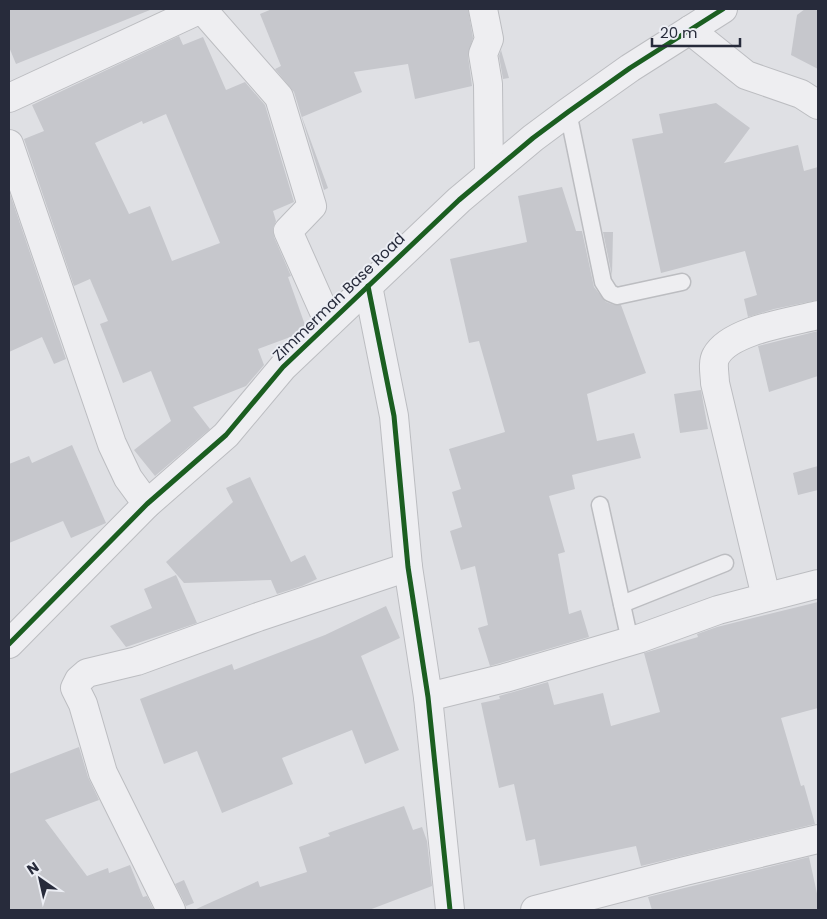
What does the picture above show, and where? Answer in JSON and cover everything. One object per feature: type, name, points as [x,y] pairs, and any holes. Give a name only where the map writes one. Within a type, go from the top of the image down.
[{"type":"street","points":[[9,98],[202,9],[279,97],[312,206],[288,232],[329,323]]},
{"type":"street","points":[[483,9],[489,39],[482,54],[488,84],[489,174]]},
{"type":"street","name":"Zimmerman Base Road","points":[[9,644],[147,504],[226,435],[283,366],[459,200],[533,138],[568,112],[630,68],[723,9]]},
{"type":"street","points":[[690,30],[746,75],[801,94],[818,105]]},
{"type":"street","points":[[9,144],[112,444],[128,478],[147,504]]},
{"type":"street","points":[[368,286],[394,416],[408,567],[428,697],[450,910]]},
{"type":"street","points":[[766,598],[715,383],[715,357],[726,343],[744,334],[818,315]]},
{"type":"street","points":[[171,910],[103,773],[83,704],[75,688],[79,680],[87,673],[137,661],[258,617],[408,567]]},
{"type":"street","points":[[428,697],[505,678],[630,641],[718,610],[818,584]]},
{"type":"street","points":[[535,910],[818,839]]},
{"type":"lane","points":[[568,112],[603,282],[610,293],[617,296],[682,282]]},
{"type":"lane","points":[[600,505],[630,641]]},
{"type":"lane","points":[[622,604],[725,563]]},
{"type":"building","points":[[9,9],[150,10],[16,64],[9,47]]},
{"type":"building","points":[[272,9],[468,9],[473,38],[468,56],[472,86],[415,99],[408,64],[354,72],[362,92],[302,117],[328,188],[324,190],[294,92],[275,69],[281,66],[260,14]]},
{"type":"building","points":[[805,9],[818,9],[818,69],[791,55],[797,15]]},
{"type":"building","points":[[179,36],[183,45],[203,37],[226,90],[245,82],[265,105],[294,202],[273,211],[276,221],[273,229],[274,237],[291,276],[288,277],[305,325],[293,336],[258,349],[264,365],[246,386],[193,407],[210,429],[155,476],[134,450],[171,421],[151,371],[123,383],[100,324],[108,321],[90,279],[74,286],[24,139],[44,131],[32,105]],"holes":[[[166,114],[220,243],[172,261],[150,206],[129,214],[95,143],[142,121],[143,124]]]},
{"type":"building","points":[[501,50],[509,78],[503,79],[499,56]]},
{"type":"building","points":[[716,103],[750,128],[724,163],[798,145],[804,171],[818,167],[818,300],[774,309],[748,317],[744,299],[757,295],[745,251],[661,273],[632,139],[663,133],[659,114]]},
{"type":"building","points":[[562,187],[576,231],[582,231],[594,287],[606,302],[621,305],[646,373],[587,394],[597,441],[634,433],[641,458],[572,475],[575,489],[549,496],[565,552],[558,554],[569,614],[581,610],[589,637],[490,666],[478,628],[488,625],[475,566],[461,570],[450,531],[462,527],[452,492],[461,489],[449,449],[505,432],[479,341],[469,343],[450,259],[527,242],[518,196]]},
{"type":"building","points":[[9,191],[66,359],[54,364],[42,337],[9,352]]},
{"type":"building","points":[[603,232],[613,232],[612,276]]},
{"type":"building","points":[[818,331],[818,376],[769,392],[758,346]]},
{"type":"building","points":[[701,390],[708,429],[680,433],[674,394]]},
{"type":"building","points":[[72,445],[106,523],[71,538],[63,521],[9,543],[9,464],[29,456],[32,463]]},
{"type":"building","points":[[818,466],[818,490],[798,495],[793,473]]},
{"type":"building","points":[[250,477],[291,562],[305,555],[317,579],[277,594],[271,580],[184,583],[166,562],[233,502],[226,488]]},
{"type":"building","points":[[176,575],[197,623],[126,647],[110,626],[152,608],[144,589]]},
{"type":"building","points":[[818,602],[818,708],[781,718],[801,786],[804,785],[815,824],[641,866],[636,846],[540,866],[535,839],[526,841],[514,784],[499,788],[481,703],[500,699],[499,696],[548,682],[554,705],[603,693],[611,726],[660,712],[644,653],[698,637],[697,634],[717,627]]},
{"type":"building","points":[[386,606],[400,638],[361,656],[399,750],[365,764],[352,730],[282,758],[293,784],[222,813],[197,751],[164,764],[140,699],[232,664],[234,670],[325,635]]},
{"type":"building","points":[[79,747],[88,777],[99,800],[45,820],[87,876],[108,868],[109,873],[130,865],[143,897],[147,896],[154,910],[9,910],[9,774]]},
{"type":"building","points":[[404,806],[413,830],[422,827],[427,841],[432,886],[369,910],[194,910],[258,881],[260,887],[307,872],[299,847],[330,836],[328,833]]},
{"type":"building","points":[[809,857],[818,898],[818,910],[652,910],[648,897]]},
{"type":"building","points":[[184,880],[194,903],[186,906],[175,884]]},
{"type":"cycle path","points":[[9,644],[147,504],[226,435],[283,367],[459,200],[533,138],[568,112],[630,68],[723,9]]},
{"type":"cycle path","points":[[368,286],[394,416],[408,567],[428,697],[450,910]]}]
